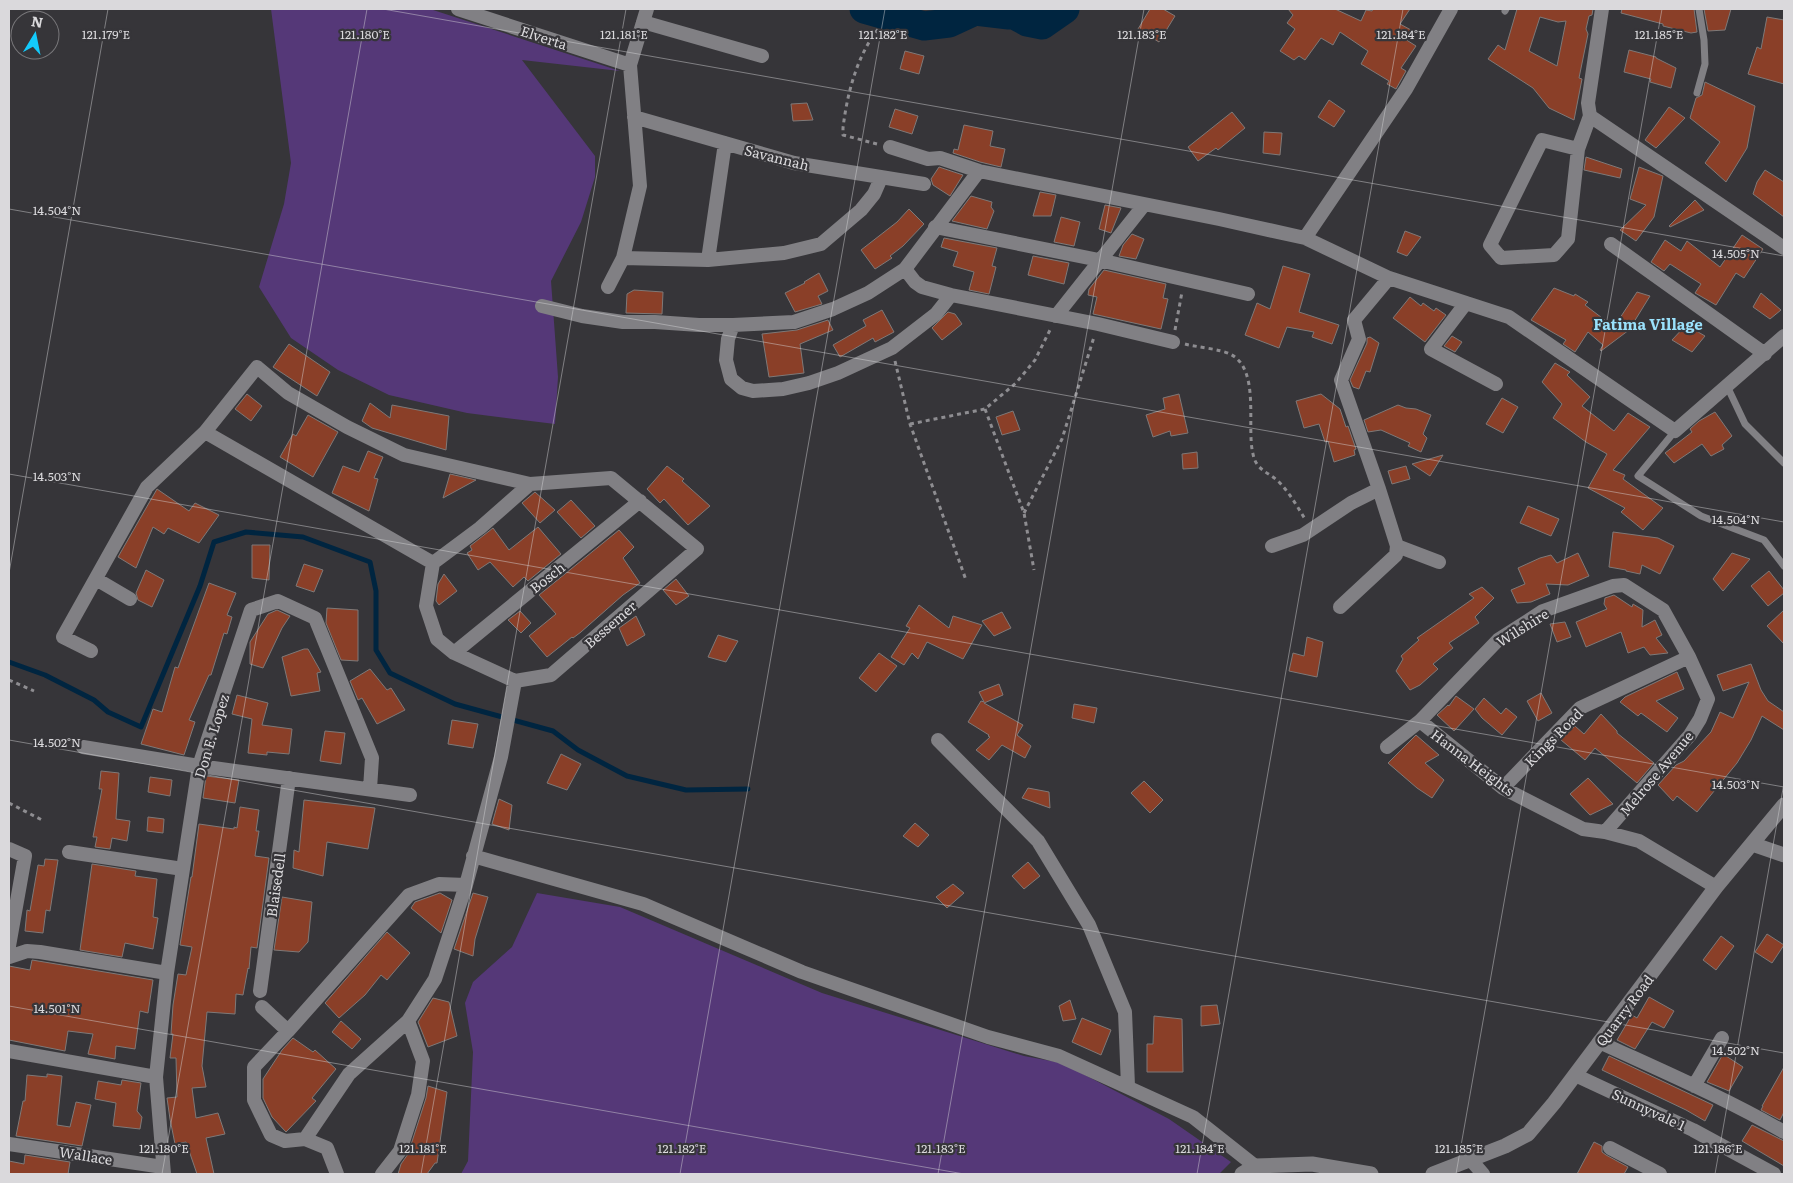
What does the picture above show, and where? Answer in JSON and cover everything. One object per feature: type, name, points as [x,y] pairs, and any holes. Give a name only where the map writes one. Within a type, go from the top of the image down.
[{"type":"street","name":"Elverta","points":[[458,9],[630,65]]},
{"type":"street","points":[[1305,238],[1406,89],[1451,9]]},
{"type":"street","points":[[1578,149],[1542,140],[1490,245],[1501,258],[1554,255],[1568,240],[1578,149],[1590,116],[1588,103],[1602,9]]},
{"type":"street","points":[[608,287],[622,258],[640,186],[630,65],[645,16],[762,56]]},
{"type":"street","points":[[1590,116],[1784,248]]},
{"type":"street","name":"Savannah","points":[[634,117],[794,163],[924,184]]},
{"type":"street","points":[[708,260],[725,143]]},
{"type":"street","points":[[890,147],[928,159],[940,158],[979,171],[1305,238],[1389,278],[1509,316],[1675,431],[1784,337]]},
{"type":"street","points":[[542,306],[582,316],[623,322],[733,325],[794,322],[833,309],[868,293],[905,268],[979,171]]},
{"type":"street","points":[[622,258],[708,260],[784,253],[821,244],[862,210],[874,194],[881,178]]},
{"type":"street","points":[[1056,316],[1144,205]]},
{"type":"street","points":[[935,227],[1099,260],[1248,294]]},
{"type":"street","points":[[1611,244],[1765,354]]},
{"type":"street","points":[[905,268],[915,282],[922,287],[951,296],[1098,324],[1173,342]]},
{"type":"street","points":[[1340,607],[1396,555],[1397,546],[1341,380],[1359,339],[1354,320],[1389,278]]},
{"type":"street","points":[[733,325],[728,339],[726,360],[731,379],[742,388],[753,391],[783,389],[809,383],[838,373],[892,348],[936,314],[951,296]]},
{"type":"street","points":[[1466,303],[1431,349],[1496,384]]},
{"type":"street","points":[[91,652],[63,637],[147,487],[204,432],[257,367],[288,393],[347,427],[404,456],[530,484],[612,478],[640,501]]},
{"type":"street","points":[[204,432],[433,564]]},
{"type":"street","points":[[305,1139],[349,1074],[408,1020],[435,979],[466,885],[501,757],[515,681],[454,653],[437,639],[426,606],[433,564],[480,528],[530,484]]},
{"type":"street","points":[[1272,546],[1303,535],[1352,503],[1379,489]]},
{"type":"street","name":"Bessemer","points":[[515,681],[551,675],[697,549],[640,501]]},
{"type":"street","name":"Bosch","points":[[454,653],[640,501]]},
{"type":"street","points":[[1397,546],[1439,562]]},
{"type":"street","points":[[96,579],[130,599]]},
{"type":"street","name":"Wilshire","points":[[1387,747],[1420,721],[1498,640],[1543,611],[1613,586],[1624,585],[1663,610],[1689,657]]},
{"type":"street","name":"Don E. Lopez","points":[[164,1171],[156,1078],[167,974],[183,869],[199,766],[251,610],[278,600],[315,618],[372,758],[370,789]]},
{"type":"street","name":"Kings Road","points":[[1503,788],[1580,708],[1689,657]]},
{"type":"street","name":"Melrose Avenue","points":[[1606,832],[1690,735],[1700,719],[1708,698],[1689,657]]},
{"type":"street","name":"Hanna Heights","points":[[1420,721],[1503,788],[1583,829],[1606,832],[1639,841],[1716,887]]},
{"type":"street","points":[[938,740],[1038,840],[1088,925],[1125,1012],[1128,1086]]},
{"type":"street","points":[[83,747],[199,766],[410,795]]},
{"type":"street","name":"Blaisedell","points":[[260,991],[290,778]]},
{"type":"street","name":"Quarry Road","points":[[1434,1174],[1506,1146],[1528,1134],[1575,1075],[1716,887],[1784,806]]},
{"type":"street","points":[[1752,844],[1784,855]]},
{"type":"street","points":[[9,849],[25,856],[9,946]]},
{"type":"street","points":[[69,852],[183,869]]},
{"type":"street","points":[[473,856],[643,904],[802,972],[988,1037],[1058,1056],[1193,1117],[1255,1166]]},
{"type":"street","points":[[337,1174],[328,1148],[305,1139],[285,1141],[272,1135],[254,1100],[254,1067],[409,895],[439,884],[466,885]]},
{"type":"street","points":[[9,958],[27,951],[40,952],[167,974]]},
{"type":"street","points":[[262,1007],[288,1031]]},
{"type":"street","points":[[382,1174],[400,1151],[418,1095],[423,1061],[408,1020]]},
{"type":"street","points":[[1694,1086],[1722,1038]]},
{"type":"street","points":[[1600,1042],[1759,1117],[1784,1132]]},
{"type":"street","points":[[9,1051],[156,1078]]},
{"type":"street","name":"Sunnyvale 1","points":[[1575,1075],[1693,1130],[1774,1174]]},
{"type":"street","name":"Wallace","points":[[9,1144],[164,1171]]},
{"type":"street","points":[[1610,1148],[1660,1174]]},
{"type":"street","points":[[1470,1159],[1483,1174]]},
{"type":"street","points":[[1242,1174],[1255,1166],[1312,1164],[1371,1174]]},
{"type":"lane","points":[[1697,93],[1705,64],[1704,40],[1699,9]]},
{"type":"lane","points":[[1727,386],[1745,424],[1784,463]]},
{"type":"lane","points":[[1675,431],[1638,476],[1701,516],[1764,540],[1784,566]]},
{"type":"path","points":[[879,28],[872,36],[859,62],[851,84],[843,135],[890,147]]},
{"type":"path","points":[[1184,279],[1173,342],[1230,354],[1243,366],[1250,390],[1253,454],[1260,470],[1278,481],[1312,530]]},
{"type":"path","points":[[910,424],[985,408],[1016,383],[1035,360],[1046,341],[1056,316]]},
{"type":"path","points":[[1024,512],[1062,439],[1098,324]]},
{"type":"path","points":[[892,348],[910,424],[966,580]]},
{"type":"path","points":[[985,408],[1024,512],[1034,570]]},
{"type":"path","points":[[9,680],[34,690]]},
{"type":"path","points":[[9,803],[42,820]]},
{"type":"shaded area","points":[[271,9],[430,9],[620,71],[522,60],[595,156],[595,177],[581,222],[551,281],[558,377],[555,424],[467,413],[389,395],[338,370],[291,338],[259,287],[284,204],[291,163]]},
{"type":"shaded area","points":[[537,893],[620,907],[822,993],[1024,1056],[1062,1063],[1169,1119],[1231,1162],[1219,1174],[461,1174],[468,1161],[473,1052],[465,1003],[473,982],[512,947]]},
{"type":"building","points":[[1150,9],[1163,9],[1175,16],[1159,42],[1138,29]]},
{"type":"building","points":[[1288,9],[1335,9],[1361,21],[1366,10],[1410,9],[1400,24],[1411,30],[1405,39],[1416,46],[1401,68],[1406,71],[1396,89],[1387,84],[1389,81],[1361,64],[1368,51],[1340,32],[1333,45],[1321,38],[1305,60],[1299,56],[1294,60],[1280,51],[1295,29],[1287,23],[1293,15]]},
{"type":"building","points":[[1517,9],[1593,9],[1586,29],[1588,34],[1579,78],[1582,79],[1574,120],[1549,108],[1533,88],[1488,59],[1498,45],[1505,50]],"holes":[[[1540,17],[1558,22],[1566,21],[1557,66],[1529,51]]]},
{"type":"building","points":[[1622,9],[1694,9],[1697,32],[1691,33],[1663,26],[1663,24],[1621,13]]},
{"type":"building","points":[[1704,9],[1731,9],[1725,30],[1708,31]]},
{"type":"building","points":[[1767,17],[1784,20],[1784,84],[1748,74],[1757,47],[1761,49]]},
{"type":"building","points":[[1629,50],[1656,57],[1676,68],[1671,88],[1650,82],[1651,79],[1624,72]]},
{"type":"building","points":[[905,51],[924,56],[919,74],[900,69]]},
{"type":"building","points":[[1705,82],[1755,106],[1747,148],[1726,182],[1705,163],[1720,142],[1690,118],[1696,98],[1702,95]]},
{"type":"building","points":[[1329,100],[1345,111],[1334,127],[1318,117]]},
{"type":"building","points":[[807,103],[813,120],[793,121],[791,104]]},
{"type":"building","points":[[1669,107],[1685,118],[1656,148],[1645,140]]},
{"type":"building","points":[[895,109],[918,116],[912,134],[889,127]]},
{"type":"building","points":[[1232,112],[1245,128],[1218,150],[1216,148],[1198,161],[1188,147]]},
{"type":"building","points":[[964,125],[993,131],[990,146],[1005,149],[1001,167],[953,153],[954,149],[958,150]]},
{"type":"building","points":[[1264,132],[1282,133],[1280,155],[1263,153]]},
{"type":"building","points":[[1586,157],[1622,169],[1620,178],[1584,170]]},
{"type":"building","points":[[939,167],[963,175],[950,196],[933,185],[931,179]]},
{"type":"building","points":[[1639,167],[1663,176],[1654,217],[1636,241],[1620,230],[1646,205],[1630,199]]},
{"type":"building","points":[[1765,170],[1784,182],[1784,217],[1753,194],[1757,182]]},
{"type":"building","points":[[1040,192],[1056,195],[1051,216],[1033,216]]},
{"type":"building","points":[[971,196],[992,202],[991,207],[994,211],[987,229],[952,221]]},
{"type":"building","points":[[1695,200],[1704,210],[1670,227],[1669,226]]},
{"type":"building","points":[[1105,205],[1121,208],[1111,233],[1099,229]]},
{"type":"building","points":[[909,209],[924,224],[903,246],[890,256],[892,258],[875,269],[861,250],[897,222]]},
{"type":"building","points":[[1061,217],[1080,222],[1074,246],[1054,242]]},
{"type":"building","points":[[1405,231],[1421,237],[1407,256],[1397,252]]},
{"type":"building","points":[[1132,234],[1144,239],[1136,259],[1119,256],[1123,245]]},
{"type":"building","points":[[1742,235],[1763,249],[1744,278],[1736,273],[1716,305],[1695,293],[1701,284],[1670,264],[1664,271],[1651,262],[1665,240],[1681,251],[1687,241],[1720,267]]},
{"type":"building","points":[[944,238],[997,248],[992,266],[996,267],[989,294],[969,290],[974,272],[953,266],[958,252],[941,247]]},
{"type":"building","points":[[1033,256],[1069,263],[1064,284],[1028,275]]},
{"type":"building","points":[[1283,266],[1310,274],[1299,312],[1339,325],[1332,344],[1312,337],[1314,332],[1287,327],[1279,348],[1245,335],[1257,303],[1270,309]]},
{"type":"building","points":[[1104,270],[1166,284],[1163,298],[1168,299],[1161,329],[1093,314],[1097,297],[1088,295],[1089,289]]},
{"type":"building","points":[[819,273],[828,291],[818,296],[822,304],[795,312],[785,293],[805,283]]},
{"type":"building","points":[[1554,288],[1574,296],[1575,294],[1588,302],[1585,305],[1614,327],[1637,292],[1650,296],[1629,330],[1601,351],[1603,345],[1588,332],[1575,352],[1563,344],[1566,340],[1531,320]]},
{"type":"building","points":[[634,290],[663,292],[662,314],[626,313],[627,294]]},
{"type":"building","points":[[1761,293],[1781,310],[1770,319],[1753,307]]},
{"type":"building","points":[[1410,297],[1421,306],[1423,303],[1434,311],[1436,308],[1446,315],[1425,342],[1393,318]]},
{"type":"building","points":[[882,310],[894,332],[875,342],[873,338],[840,357],[833,345],[866,326],[863,320]]},
{"type":"building","points":[[948,312],[955,314],[962,324],[942,340],[932,328]]},
{"type":"building","points":[[828,320],[833,330],[800,344],[804,373],[769,377],[762,334],[797,330]]},
{"type":"building","points":[[1686,325],[1705,336],[1692,352],[1672,340]]},
{"type":"building","points":[[1452,336],[1462,342],[1455,352],[1444,346]]},
{"type":"building","points":[[1370,337],[1379,343],[1370,372],[1366,371],[1359,389],[1353,387],[1350,380],[1367,343],[1367,338]]},
{"type":"building","points":[[289,344],[330,372],[317,396],[273,367]]},
{"type":"building","points":[[1555,363],[1570,372],[1567,375],[1590,397],[1582,406],[1614,431],[1628,413],[1650,427],[1613,470],[1625,475],[1623,479],[1663,508],[1643,530],[1621,512],[1625,508],[1588,488],[1607,454],[1586,442],[1553,418],[1562,404],[1542,382]]},
{"type":"building","points":[[247,394],[262,406],[251,421],[235,409]]},
{"type":"building","points":[[1179,394],[1188,433],[1171,436],[1170,431],[1153,437],[1146,415],[1165,409],[1163,398]]},
{"type":"building","points":[[1321,394],[1340,409],[1356,449],[1354,450],[1355,455],[1334,462],[1328,441],[1325,442],[1319,424],[1304,428],[1296,401]]},
{"type":"building","points":[[1502,398],[1518,407],[1503,433],[1486,424]]},
{"type":"building","points":[[370,403],[390,418],[392,405],[449,416],[446,450],[372,428],[362,421]]},
{"type":"building","points":[[1398,405],[1431,415],[1423,434],[1427,438],[1421,452],[1408,446],[1410,443],[1381,430],[1368,432],[1364,420]]},
{"type":"building","points":[[1013,411],[1020,430],[1002,435],[996,417]]},
{"type":"building","points":[[1715,412],[1732,436],[1722,445],[1724,449],[1711,456],[1702,444],[1674,463],[1665,453],[1692,432],[1690,429],[1699,421]]},
{"type":"building","points":[[308,415],[338,432],[313,477],[280,457],[293,434],[296,436]]},
{"type":"building","points":[[368,451],[383,457],[374,478],[378,479],[369,511],[332,493],[343,466],[359,472]]},
{"type":"building","points":[[1197,452],[1198,468],[1183,469],[1182,454]]},
{"type":"building","points":[[1443,455],[1430,476],[1412,464]]},
{"type":"building","points":[[667,466],[684,479],[682,481],[710,506],[688,525],[664,499],[660,503],[647,489]]},
{"type":"building","points":[[1406,466],[1410,479],[1392,484],[1388,471]]},
{"type":"building","points":[[450,474],[476,480],[443,498]]},
{"type":"building","points":[[157,489],[189,511],[195,503],[219,515],[199,543],[168,528],[164,534],[153,527],[136,568],[118,557]]},
{"type":"building","points":[[535,492],[555,510],[540,523],[522,503]]},
{"type":"building","points":[[571,500],[595,526],[581,538],[557,512]]},
{"type":"building","points":[[1528,506],[1559,519],[1551,536],[1520,523]]},
{"type":"building","points":[[538,527],[561,554],[528,581],[524,577],[513,587],[490,562],[478,570],[467,553],[472,550],[470,546],[493,528],[509,550]]},
{"type":"building","points":[[619,530],[634,547],[623,558],[640,583],[623,595],[581,632],[547,657],[529,636],[556,614],[539,595]]},
{"type":"building","points":[[1613,532],[1658,538],[1674,546],[1660,574],[1642,565],[1640,574],[1609,567]]},
{"type":"building","points":[[252,545],[270,545],[269,580],[252,578]]},
{"type":"building","points":[[1578,553],[1589,576],[1568,585],[1546,584],[1550,594],[1531,602],[1517,603],[1511,590],[1525,584],[1518,568],[1551,555],[1557,563]]},
{"type":"building","points":[[1732,553],[1750,559],[1723,591],[1713,579]]},
{"type":"building","points":[[304,564],[323,570],[314,592],[296,586]]},
{"type":"building","points":[[146,570],[164,580],[152,607],[138,600],[136,593]]},
{"type":"building","points":[[1769,571],[1784,590],[1784,593],[1768,606],[1751,586]]},
{"type":"building","points":[[444,574],[457,591],[439,605],[436,601],[438,584]]},
{"type":"building","points":[[676,579],[689,596],[676,605],[663,590]]},
{"type":"building","points":[[209,583],[236,593],[227,615],[232,617],[227,634],[224,633],[211,675],[209,675],[189,720],[195,722],[184,755],[141,744],[153,709],[162,712],[175,667],[178,668]]},
{"type":"building","points":[[1482,587],[1494,598],[1475,617],[1479,623],[1449,643],[1453,648],[1433,664],[1438,669],[1420,685],[1410,690],[1396,671],[1403,659],[1401,656],[1419,640],[1417,638],[1474,598],[1469,594]]},
{"type":"building","points":[[1614,595],[1632,607],[1633,604],[1643,610],[1642,627],[1655,620],[1662,635],[1656,638],[1668,653],[1650,655],[1644,647],[1628,653],[1621,632],[1586,647],[1576,622],[1607,609],[1604,604],[1605,598]]},
{"type":"building","points":[[919,605],[949,628],[953,616],[982,625],[963,659],[927,642],[918,659],[912,653],[904,665],[891,657],[910,628],[906,626]]},
{"type":"building","points":[[327,608],[358,610],[358,661],[341,660],[326,623]]},
{"type":"building","points":[[277,610],[290,616],[282,628],[263,668],[250,664],[250,642],[268,614]]},
{"type":"building","points":[[1784,610],[1784,644],[1767,626]]},
{"type":"building","points":[[520,611],[531,623],[521,633],[508,620]]},
{"type":"building","points":[[1002,612],[1011,628],[994,636],[982,621]]},
{"type":"building","points":[[636,616],[645,635],[627,646],[619,628]]},
{"type":"building","points":[[1565,622],[1571,637],[1557,642],[1550,624]]},
{"type":"building","points":[[718,635],[738,641],[726,662],[708,657]]},
{"type":"building","points":[[1307,637],[1323,642],[1317,677],[1289,671],[1293,653],[1304,656]]},
{"type":"building","points":[[308,649],[321,672],[317,673],[320,691],[291,696],[282,657]]},
{"type":"building","points":[[879,653],[897,666],[876,692],[859,678]]},
{"type":"building","points":[[1751,664],[1761,690],[1768,701],[1784,712],[1784,730],[1762,716],[1751,740],[1737,763],[1697,812],[1677,796],[1673,801],[1658,785],[1711,732],[1720,712],[1733,718],[1749,682],[1723,691],[1717,675]]},
{"type":"building","points":[[370,669],[387,690],[391,688],[405,710],[377,724],[362,698],[358,700],[350,681]]},
{"type":"building","points":[[1677,672],[1684,689],[1656,701],[1678,718],[1667,732],[1641,713],[1638,716],[1620,702],[1625,697]]},
{"type":"building","points":[[999,684],[1003,695],[984,703],[1023,725],[1017,735],[1031,746],[1025,758],[1002,745],[989,760],[976,750],[990,737],[968,722],[981,701],[984,702],[979,692]]},
{"type":"building","points":[[1541,693],[1552,713],[1538,721],[1527,701]]},
{"type":"building","points":[[237,695],[268,703],[262,725],[292,729],[289,754],[267,752],[267,755],[248,753],[252,719],[232,714]]},
{"type":"building","points":[[1456,696],[1474,709],[1454,731],[1437,715],[1449,706]]},
{"type":"building","points":[[1484,698],[1501,714],[1506,708],[1517,717],[1502,735],[1482,718],[1475,709]]},
{"type":"building","points":[[1074,704],[1097,708],[1094,723],[1072,718]]},
{"type":"building","points":[[1601,714],[1617,733],[1654,763],[1637,783],[1595,748],[1585,760],[1561,740],[1575,726],[1584,734]]},
{"type":"building","points":[[452,720],[478,724],[473,748],[448,744]]},
{"type":"building","points":[[325,731],[345,733],[341,764],[320,761]]},
{"type":"building","points":[[1416,735],[1439,755],[1425,763],[1444,780],[1432,798],[1417,788],[1388,763]]},
{"type":"building","points":[[561,754],[581,764],[567,790],[547,783]]},
{"type":"building","points":[[101,771],[119,773],[116,819],[130,821],[127,841],[112,838],[110,849],[95,847],[97,837],[93,837],[102,789],[99,789]]},
{"type":"building","points":[[206,776],[239,780],[235,803],[203,798]]},
{"type":"building","points":[[150,777],[172,780],[170,796],[148,792]]},
{"type":"building","points":[[1588,778],[1613,804],[1590,815],[1570,794]]},
{"type":"building","points":[[1144,781],[1163,800],[1150,813],[1131,793]]},
{"type":"building","points":[[1028,788],[1049,792],[1050,808],[1022,798]]},
{"type":"building","points":[[499,799],[512,805],[509,830],[492,824]]},
{"type":"building","points":[[304,800],[375,808],[368,849],[327,842],[323,876],[293,868],[294,850],[299,852]]},
{"type":"building","points":[[240,807],[259,810],[256,831],[259,831],[255,856],[269,858],[257,948],[251,947],[249,969],[243,995],[236,994],[235,1014],[207,1012],[202,1066],[206,1087],[192,1088],[196,1118],[218,1113],[225,1134],[206,1138],[214,1174],[197,1174],[186,1142],[175,1144],[167,1098],[177,1097],[176,1058],[170,1058],[173,1034],[171,1034],[173,1005],[178,974],[186,975],[192,947],[180,945],[199,824],[237,828]]},
{"type":"building","points":[[148,817],[164,819],[163,833],[147,831]]},
{"type":"building","points":[[915,823],[929,835],[918,847],[903,836]]},
{"type":"building","points":[[45,859],[58,860],[50,911],[46,910],[43,933],[25,931],[27,910],[30,911],[38,865],[44,866]]},
{"type":"building","points":[[1028,862],[1040,876],[1024,889],[1012,876]]},
{"type":"building","points":[[92,864],[136,871],[135,876],[157,879],[153,917],[158,918],[153,949],[125,943],[122,957],[80,950]]},
{"type":"building","points":[[953,884],[964,893],[947,908],[936,897]]},
{"type":"building","points":[[440,893],[452,900],[441,933],[411,908],[415,902]]},
{"type":"building","points":[[473,893],[488,897],[475,939],[473,956],[454,949]]},
{"type":"building","points":[[282,897],[312,902],[308,942],[299,952],[274,950]]},
{"type":"building","points":[[387,932],[410,953],[387,980],[381,975],[365,995],[339,1018],[325,1003]]},
{"type":"building","points":[[1767,934],[1784,945],[1772,963],[1755,952]]},
{"type":"building","points":[[1721,936],[1734,946],[1716,970],[1703,960]]},
{"type":"building","points":[[32,960],[153,980],[148,1013],[140,1011],[135,1049],[116,1046],[115,1059],[88,1054],[93,1034],[68,1031],[65,1051],[9,1040],[9,966],[30,970]]},
{"type":"building","points":[[1649,997],[1674,1011],[1664,1028],[1652,1022],[1635,1049],[1617,1040],[1632,1015],[1637,1018]]},
{"type":"building","points":[[433,998],[449,1002],[457,1036],[428,1047],[418,1022]]},
{"type":"building","points":[[1070,1000],[1076,1019],[1063,1021],[1059,1006]]},
{"type":"building","points":[[1217,1005],[1220,1024],[1201,1026],[1201,1006]]},
{"type":"building","points":[[1154,1016],[1182,1019],[1183,1072],[1147,1072],[1147,1044],[1153,1044]]},
{"type":"building","points":[[1082,1018],[1111,1030],[1101,1055],[1072,1042]]},
{"type":"building","points":[[341,1021],[361,1039],[352,1049],[332,1032]]},
{"type":"building","points":[[293,1038],[313,1052],[315,1050],[336,1069],[312,1098],[316,1101],[286,1132],[272,1117],[263,1098],[263,1079],[282,1050]]},
{"type":"building","points":[[1723,1054],[1743,1067],[1729,1091],[1707,1082]]},
{"type":"building","points":[[1609,1056],[1713,1105],[1705,1121],[1602,1070]]},
{"type":"building","points":[[1784,1067],[1784,1112],[1780,1120],[1761,1110]]},
{"type":"building","points":[[47,1074],[62,1076],[57,1125],[70,1127],[76,1102],[91,1105],[82,1146],[16,1136],[23,1101],[25,1101],[27,1075],[47,1077]]},
{"type":"building","points":[[122,1080],[141,1083],[137,1111],[142,1117],[140,1129],[113,1126],[116,1103],[95,1099],[98,1081],[121,1085]]},
{"type":"building","points":[[428,1086],[447,1092],[437,1163],[427,1174],[398,1174],[401,1164],[408,1154]]},
{"type":"building","points":[[1752,1125],[1784,1141],[1784,1166],[1742,1141]]},
{"type":"building","points":[[1594,1142],[1602,1146],[1602,1152],[1606,1155],[1628,1167],[1624,1174],[1577,1174]]},
{"type":"building","points":[[25,1155],[70,1162],[68,1174],[9,1174],[9,1161],[24,1164]]},
{"type":"waterway","points":[[864,9],[924,26],[949,23],[975,11],[1009,15]]},
{"type":"waterway","points":[[1003,9],[1027,22],[1042,25],[1065,9]]},
{"type":"waterway","points":[[9,662],[45,675],[94,700],[108,712],[141,727],[200,586],[214,542],[246,532],[303,537],[370,562],[376,591],[376,650],[390,673],[455,704],[553,731],[578,750],[627,776],[686,790],[748,789]]},
{"type":"district","name":"Fatima Village","points":[[1648,323]]}]
